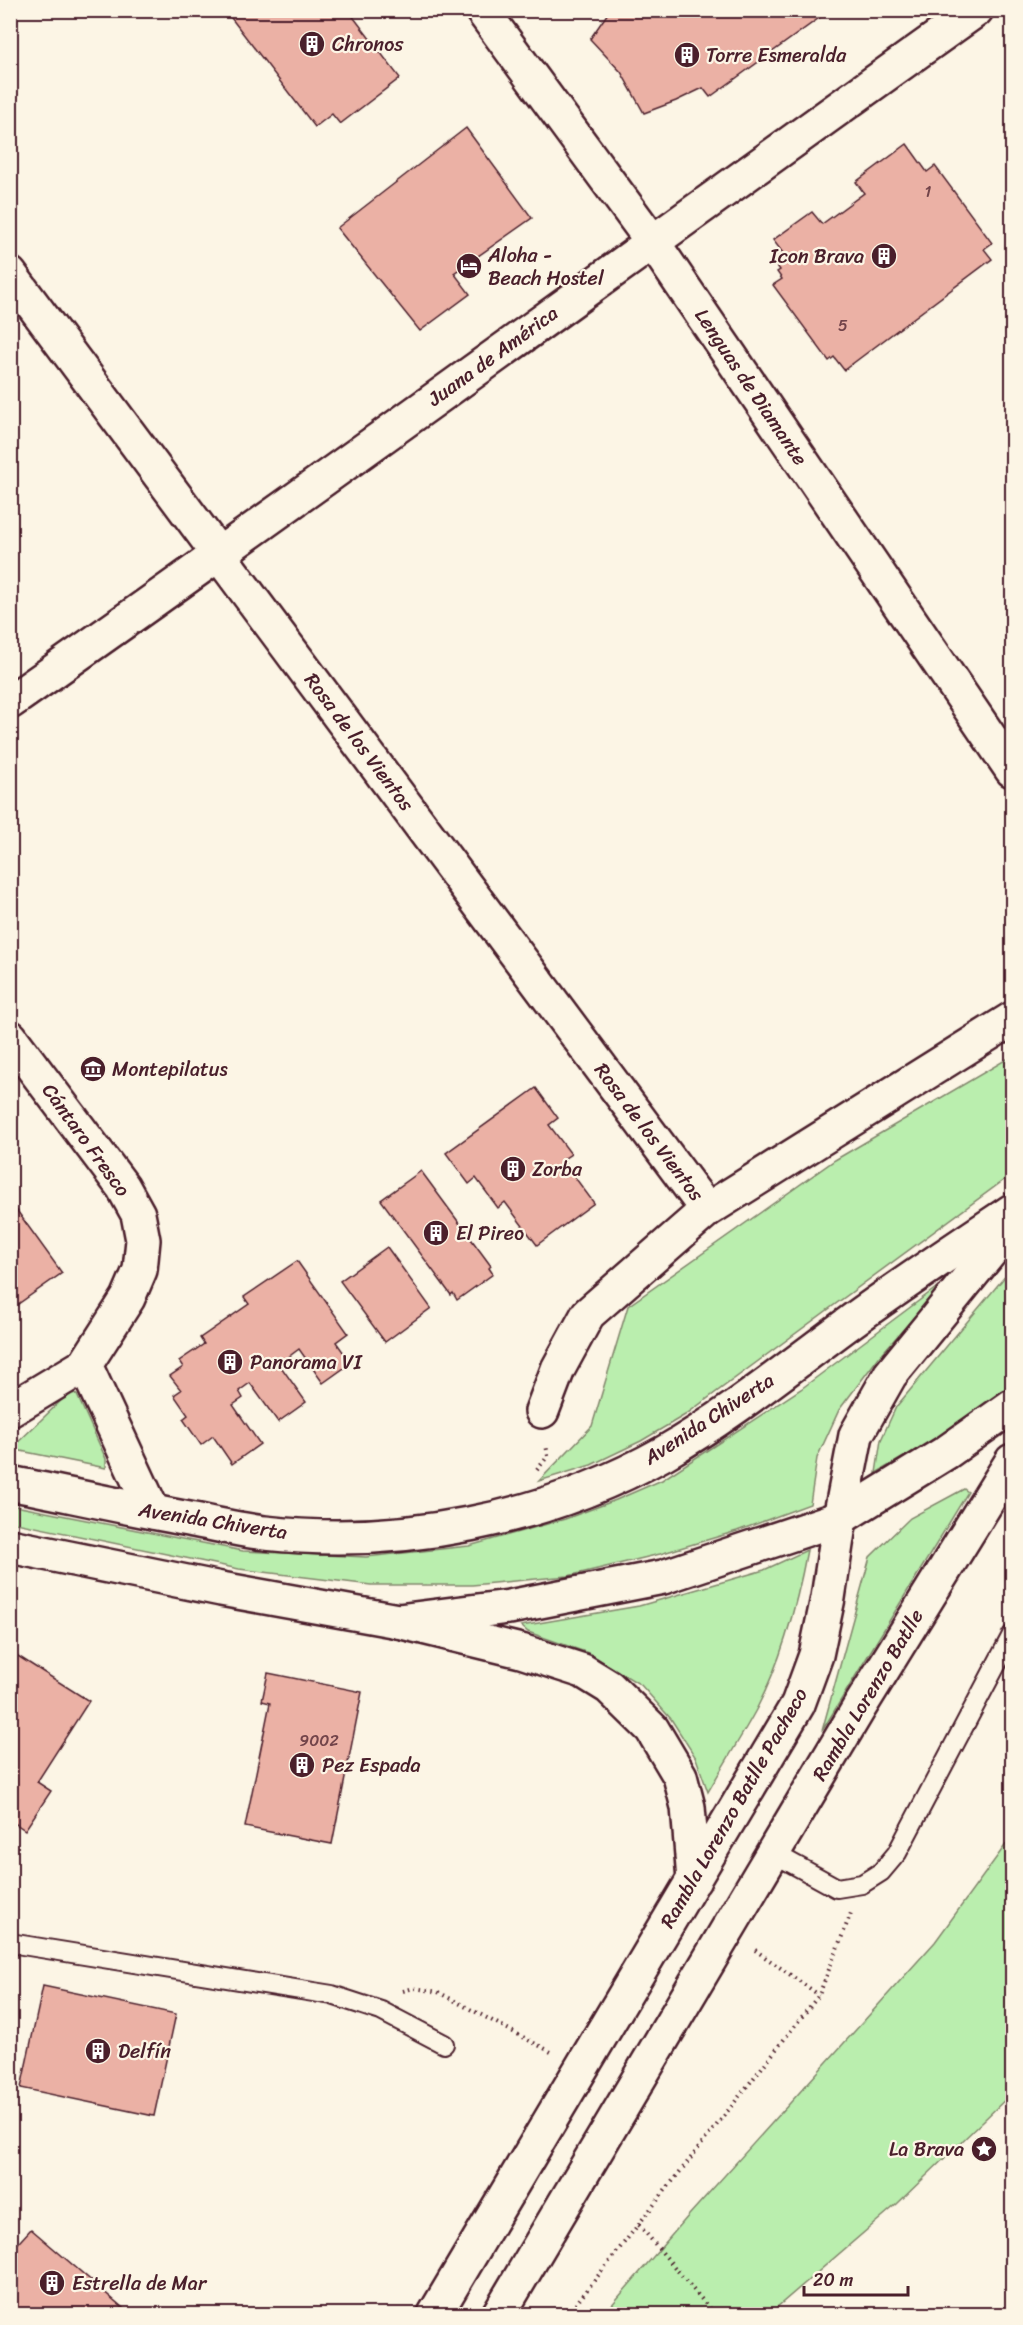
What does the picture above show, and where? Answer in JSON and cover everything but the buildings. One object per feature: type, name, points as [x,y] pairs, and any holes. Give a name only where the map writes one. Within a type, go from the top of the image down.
[{"type":"street","name":"Lenguas de Diamante","points":[[482,10],[652,241],[1012,770]]},
{"type":"street","name":"Juana de América","points":[[10,702],[220,555],[652,241],[976,10]]},
{"type":"street","name":"Rosa de los Vientos","points":[[10,274],[707,1210]]},
{"type":"street","points":[[542,1411],[558,1369],[588,1314],[707,1210],[1012,1019]]},
{"type":"street","name":"Cántaro Fresco","points":[[10,1036],[123,1187],[138,1214],[143,1240],[140,1270],[128,1298],[85,1365],[10,1410]]},
{"type":"street","name":"Avenida Chiverta","points":[[10,1483],[264,1533],[374,1536],[467,1525],[557,1500],[614,1477],[664,1453],[738,1404],[885,1296],[1012,1211]]},
{"type":"street","name":"Rambla Lorenzo Batlle Pacheco","points":[[435,2314],[798,1704],[818,1643],[828,1598],[856,1435],[890,1375],[1012,1225]]},
{"type":"street","points":[[85,1365],[153,1512]]},
{"type":"street","points":[[398,1621],[509,1607],[663,1577],[840,1518],[947,1452],[1012,1406]]},
{"type":"street","name":"Rambla Lorenzo Batlle","points":[[740,1940],[773,1853],[858,1708],[1012,1461]]},
{"type":"street","points":[[10,1546],[221,1590],[398,1621],[521,1651],[583,1671],[609,1687],[652,1729],[680,1776],[688,1807],[694,1880]]},
{"type":"street","points":[[499,2314],[740,1940]]},
{"type":"lane","points":[[773,1853],[837,1888],[862,1884],[881,1872],[897,1853],[1012,1635]]},
{"type":"lane","points":[[10,1943],[332,1995],[381,2011],[444,2044]]},
{"type":"path","points":[[535,1473],[548,1456],[542,1411]]},
{"type":"path","points":[[568,2314],[819,1995],[862,1884]]},
{"type":"path","points":[[740,1940],[819,1995]]},
{"type":"path","points":[[381,2011],[396,1993],[414,1988],[438,1992],[582,2068]]},
{"type":"path","points":[[639,2225],[714,2314]]},
{"type":"green space","points":[[1012,1056],[1012,1174],[685,1415],[641,1441],[591,1465],[539,1481],[592,1426],[628,1306],[835,1160]]},
{"type":"green space","points":[[1012,1268],[1012,1383],[956,1427],[876,1473],[881,1440],[896,1407]]},
{"type":"green space","points":[[936,1288],[937,1291],[879,1357],[839,1410],[817,1458],[810,1504],[737,1531],[660,1554],[568,1576],[472,1585],[371,1585],[239,1569],[11,1522],[10,1505],[243,1551],[366,1557],[469,1546],[565,1519],[662,1480],[801,1389]]},
{"type":"green space","points":[[70,1392],[77,1395],[106,1459],[106,1468],[11,1449]]},
{"type":"green space","points":[[964,1489],[968,1492],[822,1731],[870,1557],[910,1518]]},
{"type":"green space","points":[[807,1550],[794,1611],[774,1670],[757,1708],[708,1792],[696,1758],[671,1719],[641,1685],[588,1653],[528,1632],[521,1626],[639,1606],[764,1570]]},
{"type":"green space","points":[[1012,1836],[1012,2093],[897,2204],[769,2314],[604,2314],[689,2215],[935,1942]]},
{"type":"place","name":"Chronos","points":[[312,44]]},
{"type":"place","name":"Torre Esmeralda","points":[[687,55]]},
{"type":"place","name":"Icon Brava","points":[[884,256]]},
{"type":"place","name":"Aloha - Beach Hostel","points":[[469,266]]},
{"type":"place","name":"Montepilatus","points":[[93,1069]]},
{"type":"place","name":"Zorba","points":[[513,1169]]},
{"type":"place","name":"El Pireo","points":[[436,1233]]},
{"type":"place","name":"Panorama VI","points":[[230,1362]]},
{"type":"place","name":"Pez Espada","points":[[302,1765]]},
{"type":"place","name":"Delfín","points":[[98,2051]]},
{"type":"place","name":"La Brava","points":[[984,2149]]},
{"type":"place","name":"Estrella de Mar","points":[[52,2283]]}]
